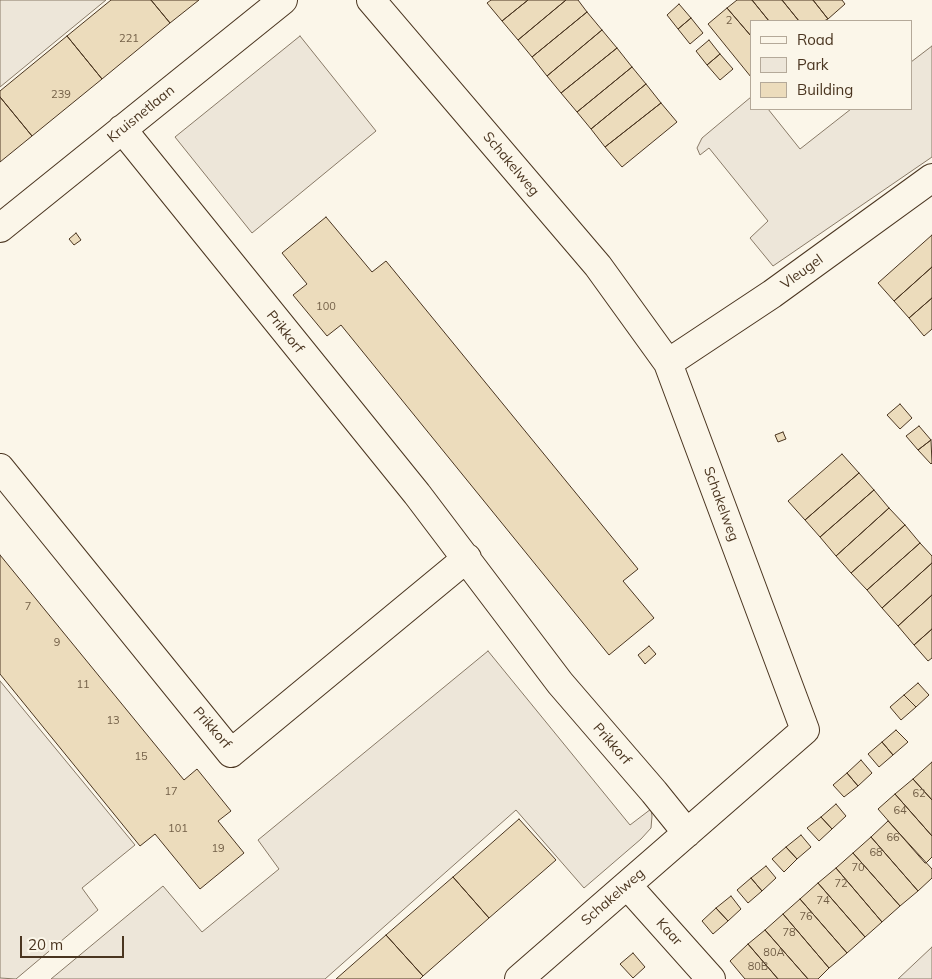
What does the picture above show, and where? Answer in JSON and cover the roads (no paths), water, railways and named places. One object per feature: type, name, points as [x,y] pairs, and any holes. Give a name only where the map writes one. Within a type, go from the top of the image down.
[{"type":"street","name":"Kruisnetlaan","points":[[0,228],[283,0]]},
{"type":"street","name":"Schakelweg","points":[[371,0],[598,266],[668,363],[805,730],[519,979]]},
{"type":"street","name":"Prikkorf","points":[[122,129],[417,494],[560,683],[687,833]]},
{"type":"street","name":"Vleugel","points":[[668,363],[772,294],[932,178]]},
{"type":"street","name":"Prikkorf","points":[[0,468],[231,753],[467,558]]},
{"type":"street","name":"Kaar","points":[[627,884],[711,979]]}]
